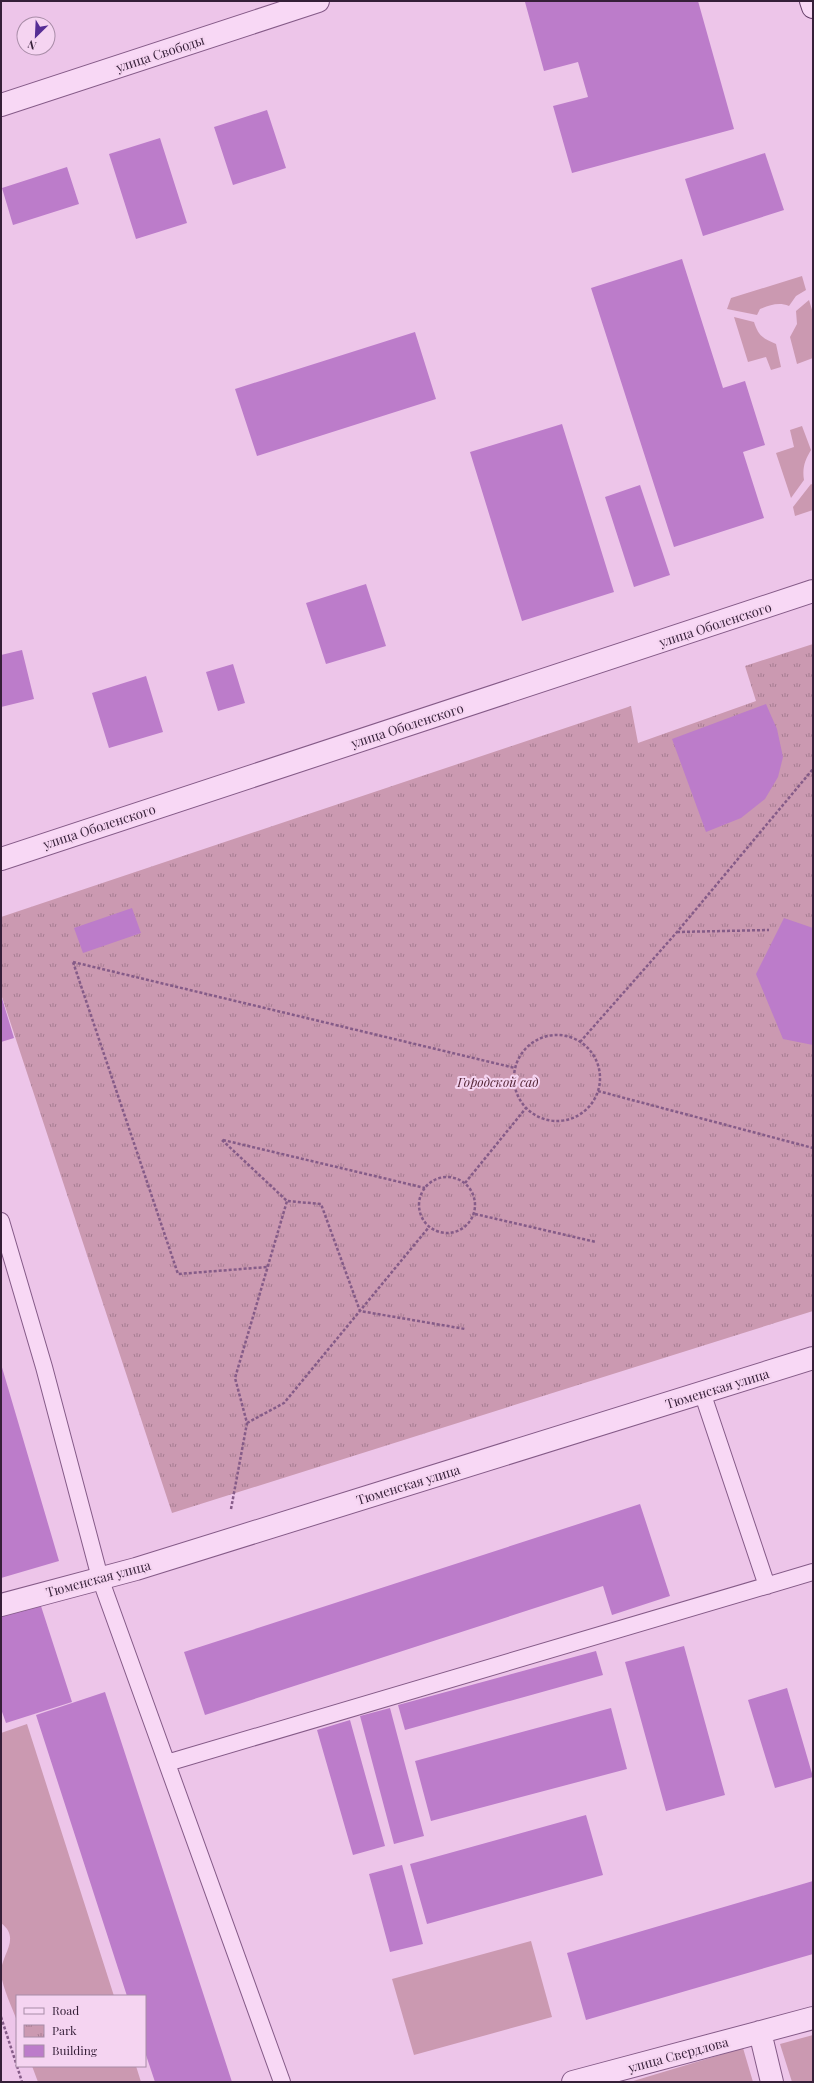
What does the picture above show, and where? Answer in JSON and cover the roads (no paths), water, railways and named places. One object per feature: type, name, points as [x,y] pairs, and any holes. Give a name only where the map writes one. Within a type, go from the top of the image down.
[{"type":"street","name":"улица Свободы","points":[[1,105],[318,1]]},
{"type":"street","points":[[811,1],[813,7]]},
{"type":"street","name":"улица Оболенского","points":[[1,859],[813,591]]},
{"type":"street","name":"Тюменская улица","points":[[1,1605],[226,1541],[813,1358]]},
{"type":"street","name":"улица Свердлова","points":[[573,2082],[813,2018]]},
{"type":"street","points":[[760,2032],[772,2082]]},
{"type":"lane","points":[[1,1222],[44,1367],[100,1578],[282,2082]]},
{"type":"lane","points":[[702,1392],[767,1586]]},
{"type":"lane","points":[[167,1763],[813,1572]]},
{"type":"park label","name":"Городской сад","points":[[498,1081]]}]
